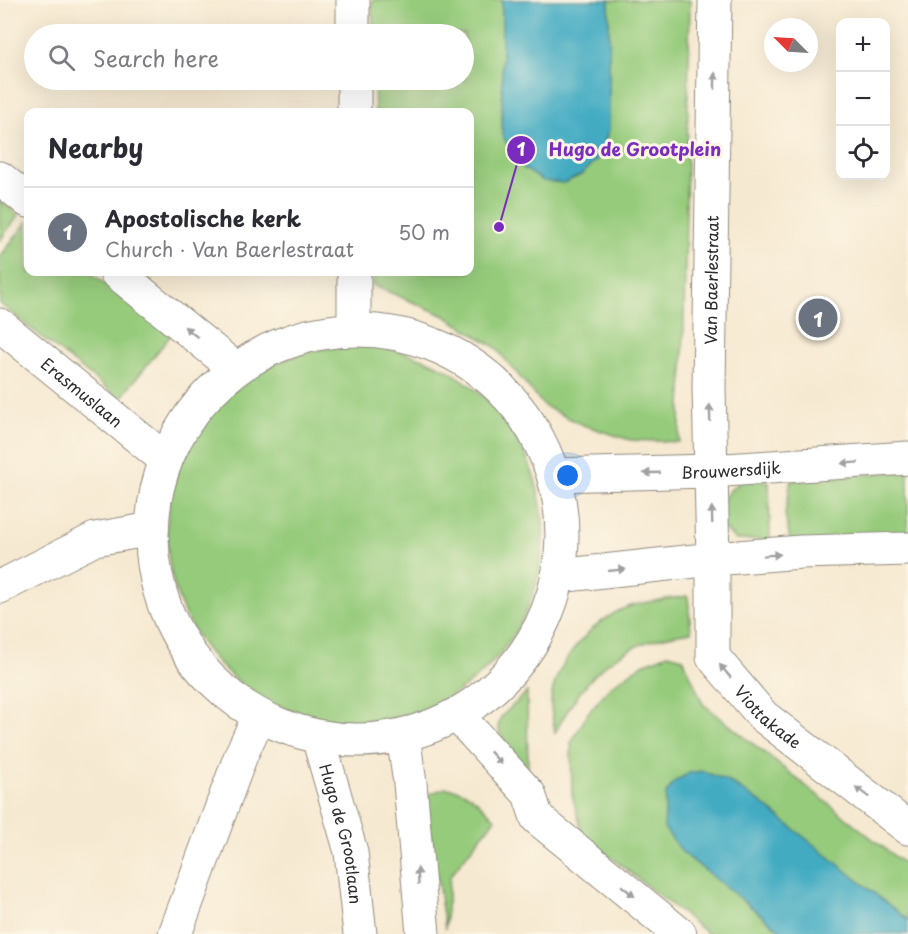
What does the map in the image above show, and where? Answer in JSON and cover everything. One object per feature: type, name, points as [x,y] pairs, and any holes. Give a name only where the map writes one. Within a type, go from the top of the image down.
[{"type":"main road","points":[[353,0],[354,24]]},
{"type":"main road","name":"Van Baerlestraat","points":[[713,559],[710,471],[715,0]]},
{"type":"main road","points":[[354,90],[354,108]]},
{"type":"main road","points":[[0,178],[24,198]]},
{"type":"main road","points":[[121,276],[236,369]]},
{"type":"main road","points":[[354,276],[354,329]]},
{"type":"main road","name":"Erasmuslaan","points":[[0,326],[166,460]]},
{"type":"main road","points":[[354,329],[378,330],[419,339],[450,351],[472,364],[498,385],[525,416],[547,455],[554,475],[562,525],[558,576],[541,626],[521,660],[492,691],[457,715],[403,736],[351,741],[318,737],[278,725],[259,716],[218,687],[186,648],[163,603],[157,579],[152,529],[156,494],[166,460],[188,419],[202,400],[236,369],[289,341],[309,335],[354,329]]},
{"type":"main road","name":"Brouwersdijk","points":[[554,475],[710,471],[908,458]]},
{"type":"main road","points":[[0,586],[95,539],[152,529]]},
{"type":"main road","points":[[558,576],[801,552],[908,549]]},
{"type":"main road","name":"Viottakade","points":[[713,559],[713,657],[763,716],[908,828]]},
{"type":"main road","points":[[457,715],[529,794],[537,818],[680,934]]},
{"type":"main road","points":[[175,934],[241,755],[259,716]]},
{"type":"main road","points":[[403,736],[413,806],[423,934]]},
{"type":"main road","name":"Hugo de Grootlaan","points":[[318,737],[351,852],[360,934]]},
{"type":"green space","points":[[372,0],[502,0],[502,134],[609,130],[609,0],[690,0],[683,371],[679,442],[630,440],[583,425],[544,406],[495,347],[445,316],[373,285],[374,276],[474,276],[474,108],[375,108],[374,90],[474,90],[474,24],[373,24]]},
{"type":"green space","points":[[0,200],[19,215],[0,240]]},
{"type":"green space","points":[[24,226],[24,276],[95,276],[171,335],[120,399],[0,304],[0,257]]},
{"type":"green space","points":[[355,346],[392,349],[427,360],[460,377],[488,401],[512,429],[529,462],[540,497],[543,534],[540,571],[529,606],[512,639],[488,667],[460,691],[427,708],[392,719],[355,722],[318,719],[283,708],[250,691],[222,667],[198,639],[181,606],[170,571],[167,534],[170,497],[181,462],[198,429],[222,401],[250,377],[283,360],[318,349]]},
{"type":"green space","points":[[908,471],[908,532],[807,542],[790,540],[785,514],[791,481]]},
{"type":"green space","points":[[745,479],[769,481],[770,540],[736,540],[722,527],[721,510],[724,498]]},
{"type":"green space","points":[[688,596],[691,632],[666,636],[644,643],[608,663],[580,692],[555,733],[551,708],[553,690],[566,660],[588,633],[601,622],[628,607]]},
{"type":"green space","points":[[668,654],[683,658],[703,704],[908,867],[908,920],[760,802],[728,781],[689,773],[674,782],[666,794],[682,852],[785,934],[708,934],[583,835],[572,795],[571,743],[588,713],[611,686],[643,664]]},
{"type":"green space","points":[[527,692],[528,771],[500,734],[498,726],[501,717]]},
{"type":"green space","points":[[446,788],[468,794],[495,819],[450,876],[445,929],[425,795]]},
{"type":"water","points":[[502,0],[609,0],[609,130],[598,159],[581,175],[564,183],[543,181],[517,164],[502,134]]},
{"type":"water","points":[[702,771],[728,781],[760,802],[908,920],[908,934],[785,934],[682,852],[664,828],[666,794],[674,782],[689,773]]},
{"type":"place","name":"Hugo de Grootplein","points":[[499,227]]},
{"type":"place","name":"Apostolische kerk","points":[[818,318]]}]
